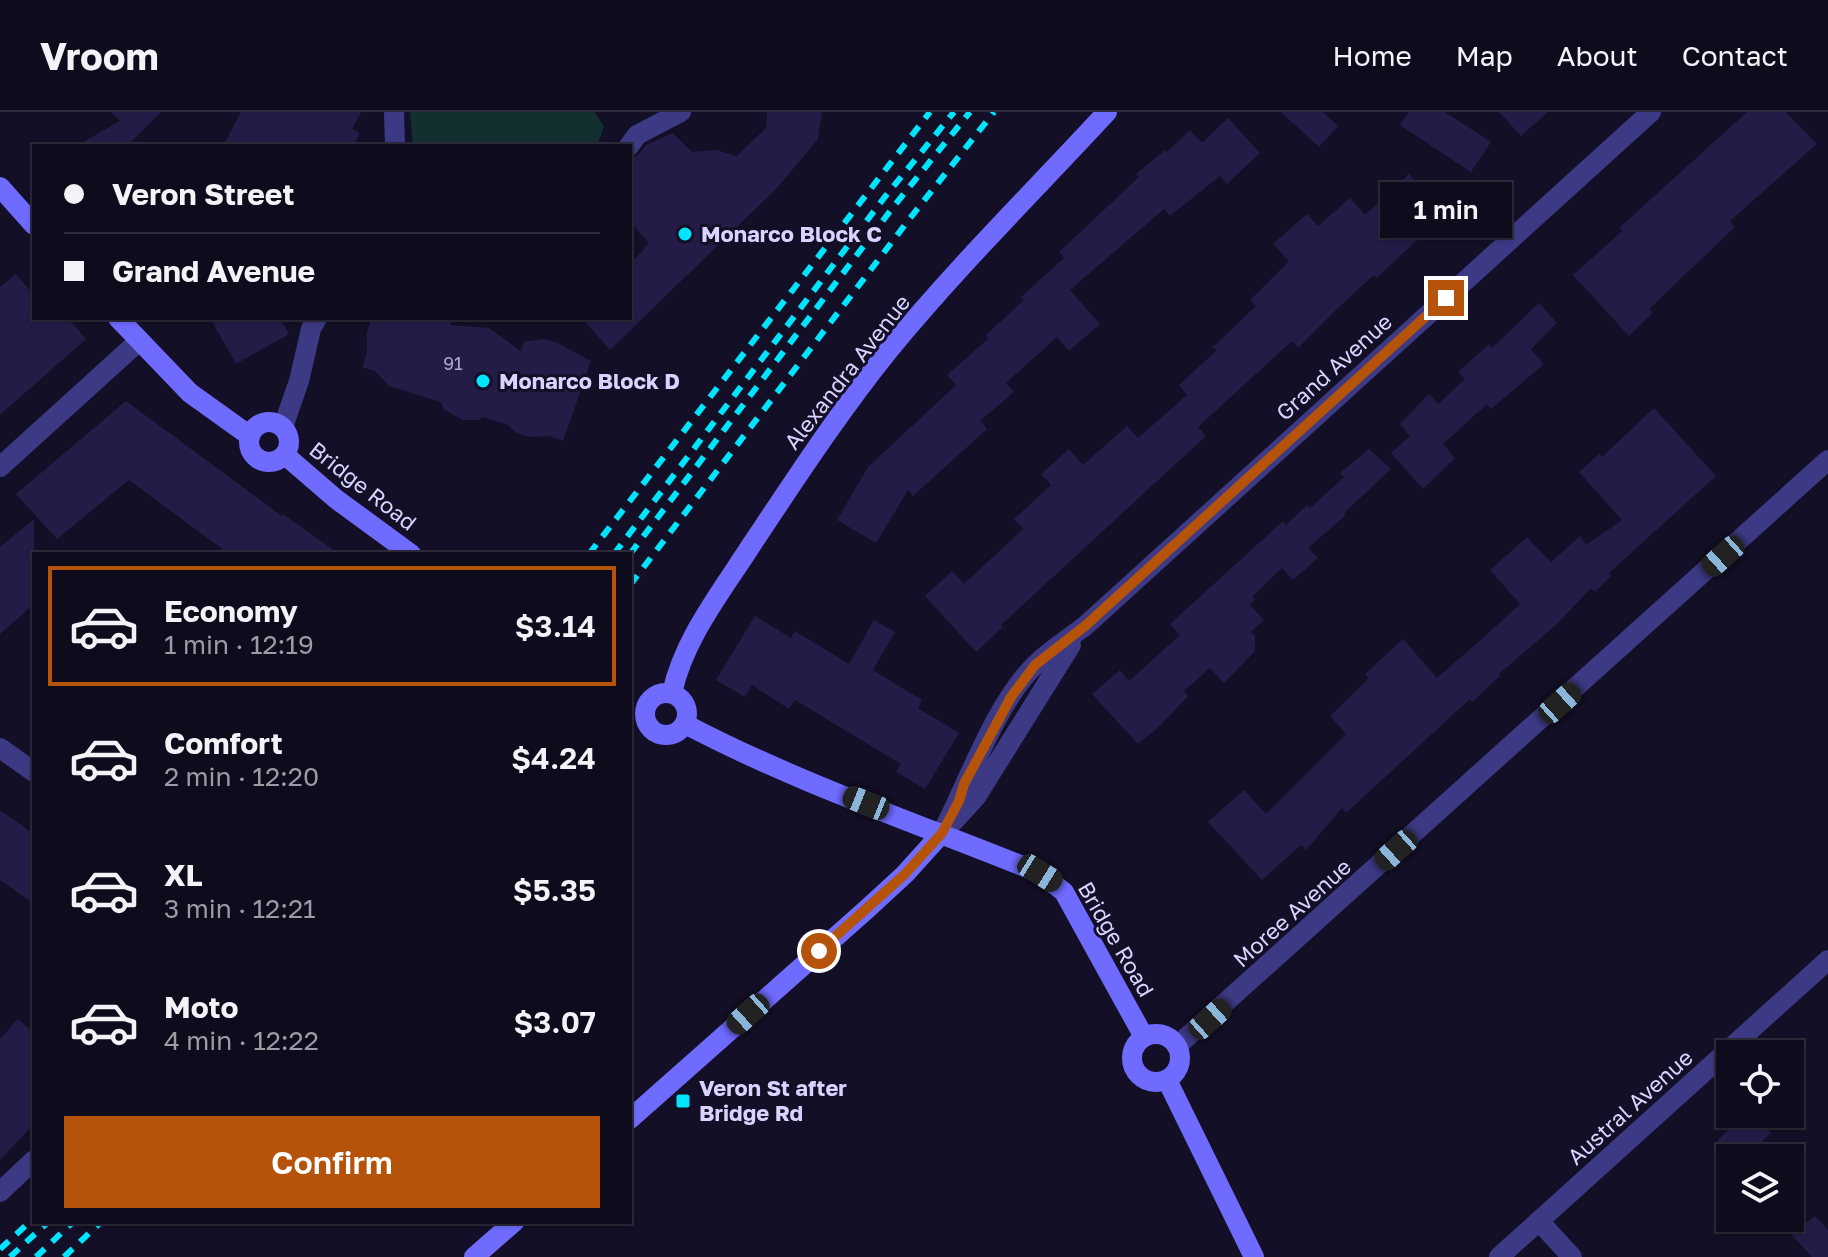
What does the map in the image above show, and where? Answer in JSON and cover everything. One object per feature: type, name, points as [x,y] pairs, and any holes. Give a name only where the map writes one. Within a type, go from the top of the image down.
[{"type":"street","points":[[394,112],[395,144]]},
{"type":"street","points":[[630,144],[637,135],[681,112]]},
{"type":"street","name":"Alexandra Avenue","points":[[672,693],[676,672],[697,628],[852,397],[946,286],[1107,112]]},
{"type":"street","name":"Grand Avenue","points":[[942,833],[959,801],[964,784],[1011,697],[1035,665],[1085,626],[1651,112]]},
{"type":"street","points":[[0,187],[32,223]]},
{"type":"street","points":[[120,320],[190,393],[250,436]]},
{"type":"street","points":[[283,427],[316,320]]},
{"type":"street","points":[[0,467],[139,341]]},
{"type":"street","points":[[273,422],[283,427],[290,439],[285,455],[273,462],[259,460],[250,450],[250,436],[259,425],[273,422]]},
{"type":"street","name":"Bridge Road","points":[[285,455],[336,499],[408,552]]},
{"type":"street","name":"Moree Avenue","points":[[1178,1045],[1828,460]]},
{"type":"street","points":[[672,693],[686,706],[685,724],[674,734],[660,735],[645,720],[638,705],[654,696],[672,693]]},
{"type":"street","name":"Bridge Road","points":[[685,724],[733,749],[1054,881],[1064,892],[1144,1037]]},
{"type":"street","points":[[0,748],[32,771]]},
{"type":"street","points":[[632,1117],[886,892],[942,833]]},
{"type":"street","name":"Austral Avenue","points":[[1499,1257],[1828,960]]},
{"type":"street","points":[[1163,1034],[1178,1045],[1180,1065],[1167,1080],[1151,1082],[1137,1073],[1133,1066],[1133,1050],[1144,1037],[1163,1034]]},
{"type":"street","points":[[1167,1080],[1254,1257]]},
{"type":"street","points":[[0,1192],[32,1162]]},
{"type":"street","points":[[1539,1221],[1572,1257]]},
{"type":"street","points":[[474,1257],[512,1224]]},
{"type":"green space","points":[[410,112],[594,112],[604,126],[598,144],[413,144]]},
{"type":"building","points":[[111,112],[161,112],[129,144],[80,144],[120,121]]},
{"type":"building","points":[[241,112],[361,112],[352,129],[360,133],[354,144],[224,144]]},
{"type":"building","name":"Monarco Block C","points":[[767,112],[822,112],[818,139],[778,187],[610,350],[584,320],[632,320],[632,263],[649,243],[633,225],[632,158],[646,145],[673,133],[692,152],[716,150],[737,156],[766,128]]},
{"type":"building","points":[[1281,112],[1323,112],[1338,126],[1319,147]]},
{"type":"building","points":[[1409,112],[1445,112],[1491,142],[1471,172],[1400,125]]},
{"type":"building","points":[[1499,112],[1548,112],[1521,136]]},
{"type":"building","points":[[1747,112],[1786,112],[1817,144],[1730,221],[1735,227],[1649,309],[1653,313],[1629,336],[1573,275],[1622,231],[1619,228]]},
{"type":"building","points":[[1228,118],[1260,153],[1227,184],[1220,176],[1170,216],[1164,209],[1070,290],[1100,324],[1069,351],[1057,337],[1006,383],[1014,392],[980,421],[987,429],[913,496],[908,490],[876,543],[837,520],[868,467],[956,385],[947,375],[989,338],[986,335],[1024,300],[1021,297],[1064,258],[1059,252],[1139,177],[1136,174],[1165,150],[1167,152],[1190,130],[1202,143]]},
{"type":"building","points":[[1409,174],[1445,213],[1377,278],[1374,275],[1339,307],[1298,348],[1292,341],[1198,427],[1206,436],[1001,625],[1003,627],[976,652],[925,596],[952,571],[964,584],[1023,529],[1014,519],[1051,485],[1041,474],[1069,449],[1083,465],[1127,426],[1138,438],[1187,395],[1179,385],[1217,350],[1213,347],[1256,306],[1250,300],[1289,261],[1273,244],[1307,214],[1318,226],[1350,198],[1365,215]]},
{"type":"building","points":[[16,274],[32,293],[32,320],[70,320],[86,339],[0,415],[0,287]]},
{"type":"building","points":[[1539,303],[1557,323],[1531,349],[1544,364],[1491,409],[1487,404],[1443,444],[1455,458],[1423,489],[1391,453],[1410,436],[1400,424],[1429,394],[1438,404],[1465,379],[1458,372],[1489,344],[1492,348]]},
{"type":"building","points":[[211,320],[281,320],[289,334],[236,364]]},
{"type":"building","name":"Monarco Block D","points":[[371,320],[452,320],[450,325],[489,328],[521,351],[524,342],[543,339],[556,342],[591,361],[563,441],[549,436],[529,437],[517,433],[508,425],[482,417],[479,420],[463,420],[444,410],[441,402],[389,386],[375,371],[362,367],[367,353],[367,332]]},
{"type":"building","points":[[126,401],[336,552],[226,552],[129,480],[57,539],[16,494]]},
{"type":"building","points":[[1654,408],[1716,476],[1609,573],[1611,576],[1595,592],[1591,588],[1558,623],[1472,702],[1470,699],[1346,813],[1342,808],[1306,850],[1301,845],[1262,880],[1208,822],[1244,790],[1266,814],[1346,734],[1330,716],[1369,678],[1365,674],[1403,639],[1437,678],[1484,637],[1520,604],[1490,570],[1527,537],[1551,562],[1580,536],[1586,545],[1622,520],[1579,472],[1599,454],[1602,457]]},
{"type":"building","points":[[1369,449],[1391,469],[1308,548],[1318,558],[1293,580],[1282,568],[1252,597],[1256,599],[1250,605],[1264,620],[1251,632],[1255,636],[1255,651],[1224,683],[1210,668],[1184,691],[1188,696],[1160,726],[1138,744],[1092,694],[1120,670],[1129,681],[1180,635],[1170,624],[1283,521],[1286,525],[1307,505],[1310,508],[1344,477],[1340,473]]},
{"type":"building","points":[[34,519],[32,606],[0,634],[0,547]]},
{"type":"building","points":[[755,616],[791,638],[795,631],[849,664],[874,620],[895,632],[873,670],[922,700],[918,708],[959,733],[925,789],[896,772],[901,764],[795,700],[789,709],[752,685],[745,697],[716,680]]},
{"type":"building","points":[[0,810],[32,833],[32,903],[0,880]]},
{"type":"building","points":[[18,1019],[32,1031],[32,1126],[0,1160],[0,1039]]},
{"type":"building","points":[[1730,1128],[1766,1128],[1771,1133],[1759,1144],[1720,1144],[1717,1141]]},
{"type":"building","points":[[1815,1216],[1828,1230],[1828,1257],[1812,1257],[1791,1234],[1804,1232],[1804,1224]]},
{"type":"railway","points":[[591,552],[930,112]]},
{"type":"railway","points":[[616,552],[884,198],[954,112]]},
{"type":"railway","points":[[632,552],[894,206],[970,112]]},
{"type":"railway","points":[[632,582],[994,112]]},
{"type":"railway","points":[[0,1249],[32,1220]]},
{"type":"railway","points":[[10,1257],[46,1224]]},
{"type":"railway","points":[[36,1257],[71,1224]]},
{"type":"railway","points":[[64,1257],[99,1224]]},
{"type":"place","name":"Monarco Block C","points":[[685,234]]},
{"type":"place","name":"Monarco Block D","points":[[483,381]]},
{"type":"place","name":"Veron St after Bridge Rd","points":[[683,1101]]},
{"type":"route","points":[[819,951],[905,874],[942,833],[959,801],[964,784],[1011,697],[1035,665],[1085,626],[1446,298]]}]
